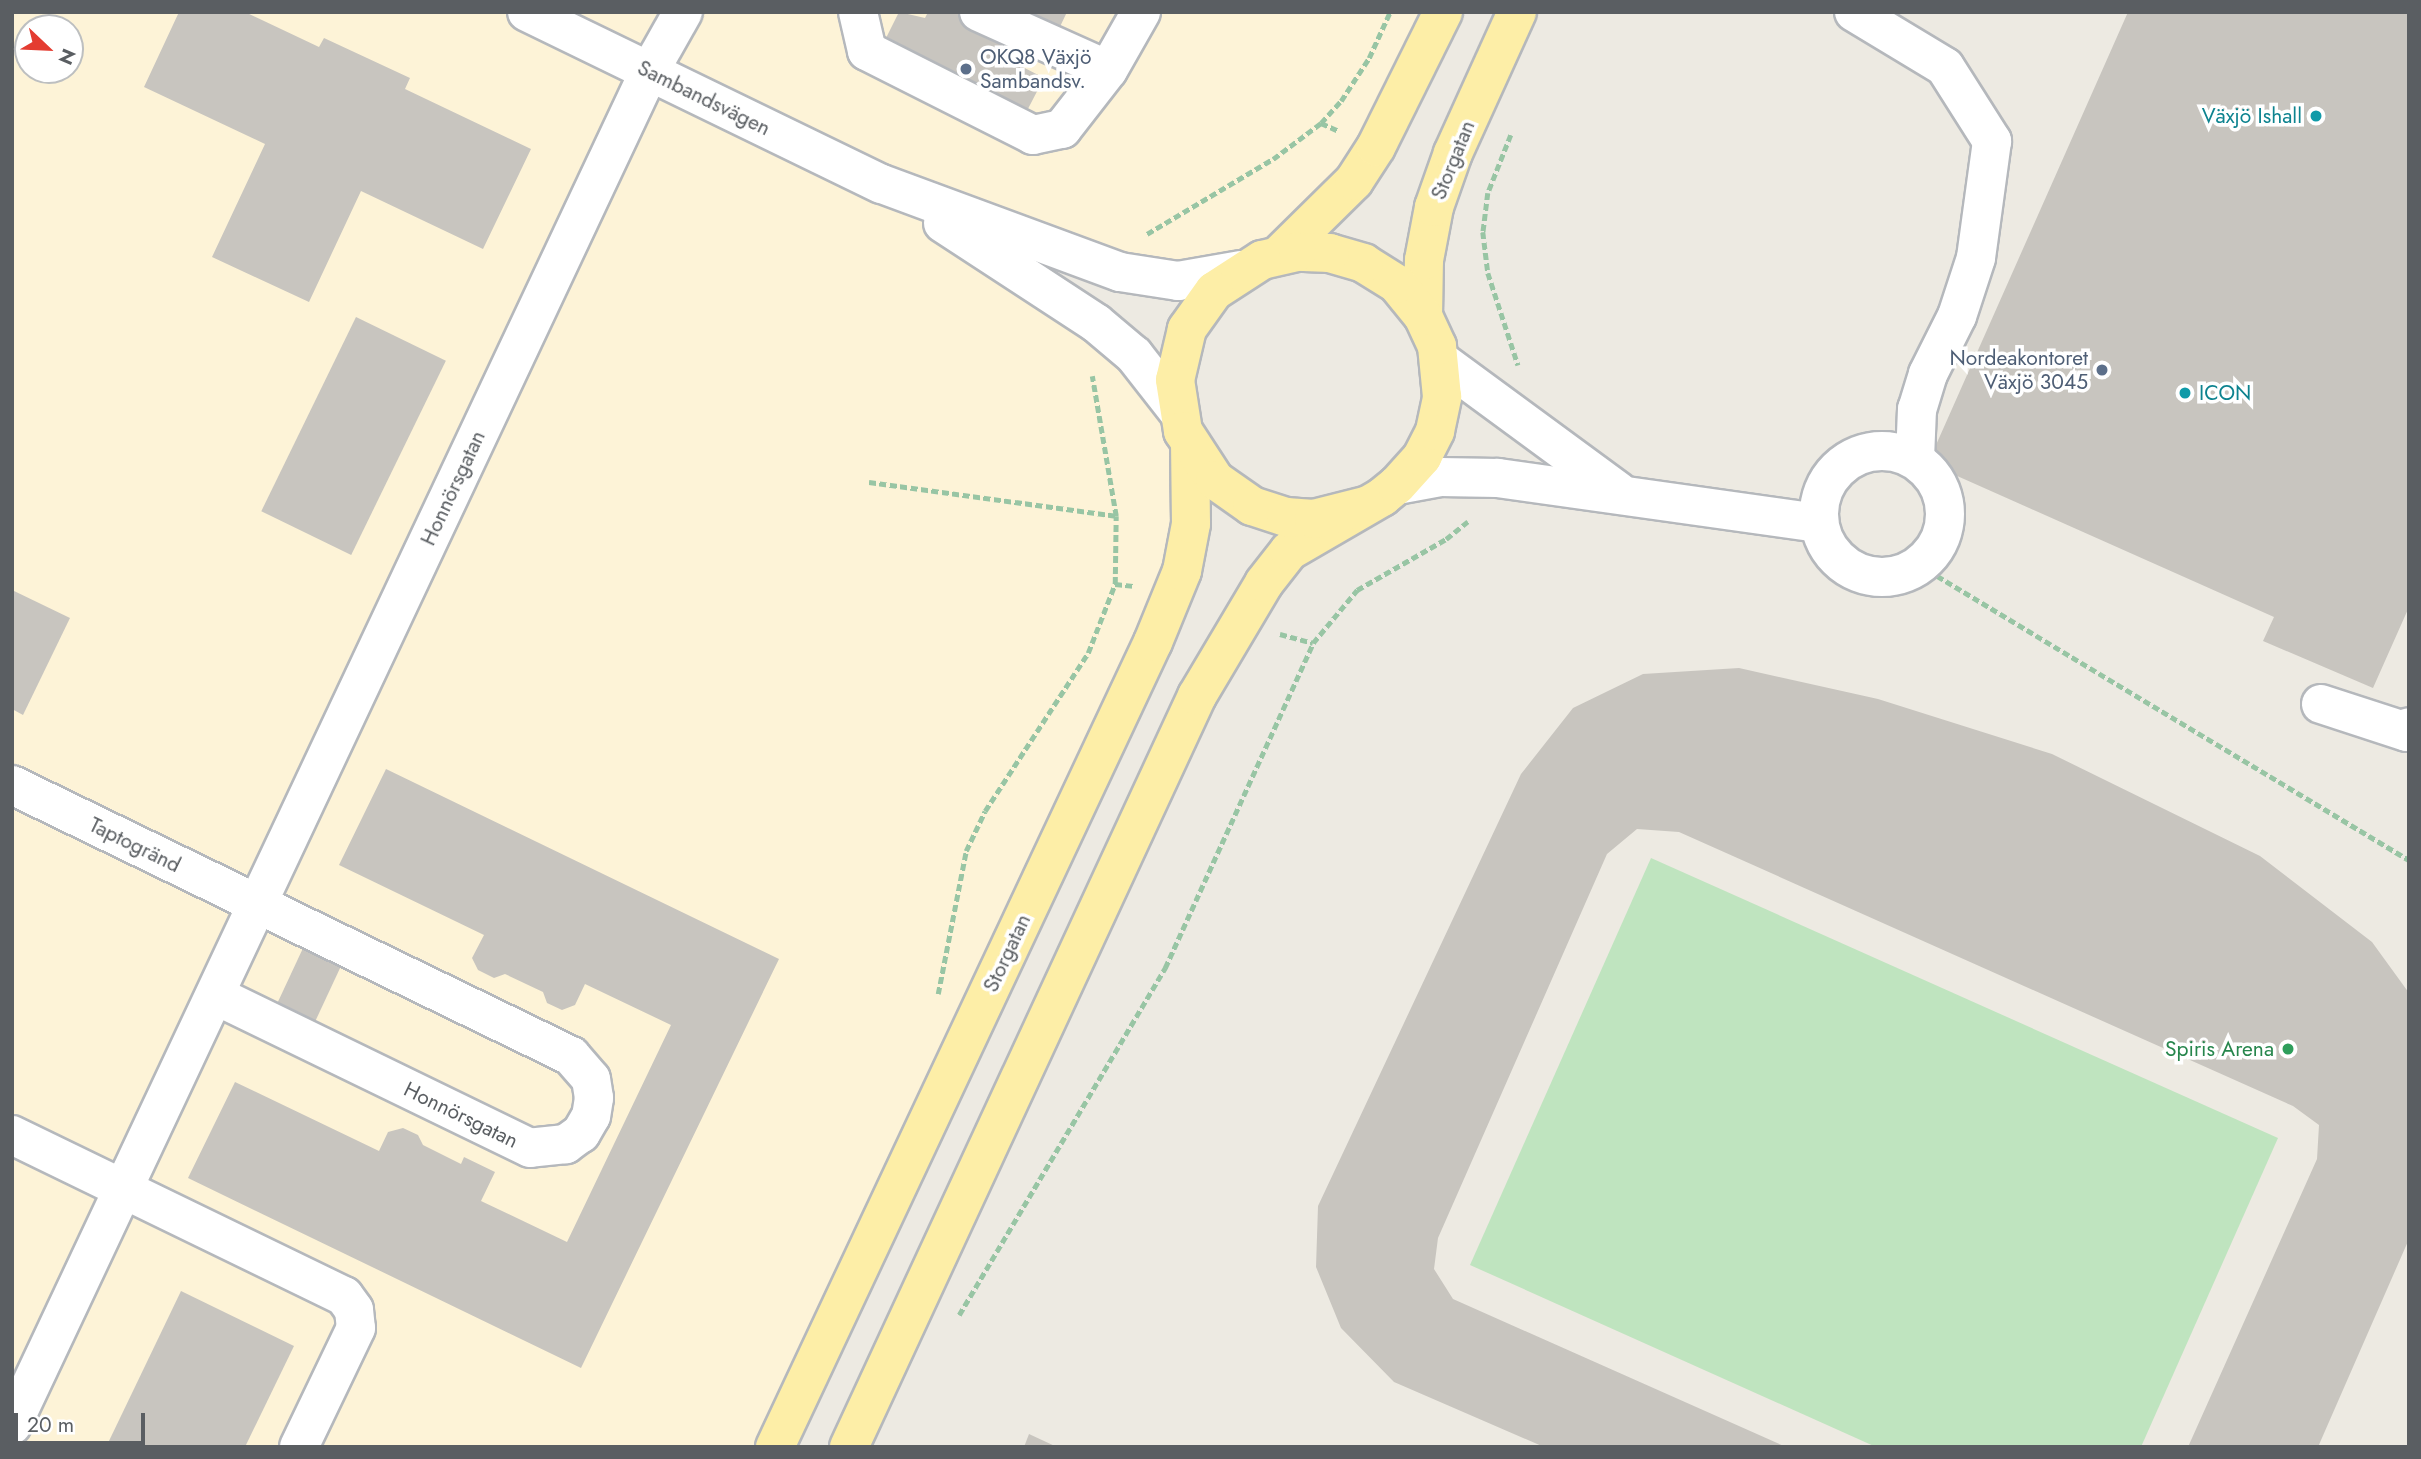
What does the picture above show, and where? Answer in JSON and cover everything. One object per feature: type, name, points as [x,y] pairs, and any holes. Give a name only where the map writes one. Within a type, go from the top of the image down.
[{"type":"main road","name":"Storgatan","points":[[1280,254],[1354,181],[1377,147],[1443,12]]},
{"type":"main road","name":"Storgatan","points":[[1423,316],[1424,260],[1434,207],[1453,153],[1517,12]]},
{"type":"main road","name":"Storgatan","points":[[775,1447],[1153,642],[1182,571],[1191,524],[1190,447],[1177,410],[1176,366],[1187,329],[1214,290],[1241,270],[1280,254],[1330,253],[1364,262],[1397,284],[1423,316],[1441,361],[1442,397],[1435,431],[1422,457],[1398,485],[1289,551],[1264,583],[1197,696],[849,1447]]},
{"type":"main road","name":"Storgatan","points":[[1190,447],[1223,488],[1264,511],[1314,519],[1365,506]]},
{"type":"street","name":"Sambandsvägen","points":[[527,12],[882,184],[1120,272],[1178,281],[1241,270]]},
{"type":"street","name":"Honnörsgatan","points":[[12,1425],[649,72],[683,12]]},
{"type":"street","points":[[858,12],[867,51],[1033,135],[1062,129],[1108,70],[1140,12]]},
{"type":"street","points":[[979,12],[1108,70]]},
{"type":"street","points":[[1854,12],[1945,67],[1992,141],[1976,258],[1958,316],[1928,374],[1917,409],[1915,459]]},
{"type":"street","name":"Sambandsvägen","points":[[882,184],[1096,323],[1134,355],[1177,410]]},
{"type":"street","points":[[1441,361],[1623,494]]},
{"type":"street","points":[[1896,452],[1915,459],[1941,490],[1945,515],[1934,550],[1919,565],[1900,574],[1858,572],[1833,552],[1819,523],[1826,484],[1855,456],[1896,452]]},
{"type":"street","points":[[1398,485],[1440,477],[1498,478],[1819,523]]},
{"type":"street","points":[[2321,704],[2407,732],[2409,727]]},
{"type":"street","name":"Taptogränd","points":[[12,785],[258,905]]},
{"type":"street","name":"Honnörsgatan","points":[[215,995],[530,1148],[566,1144],[581,1133],[591,1116],[594,1098],[591,1080],[571,1056],[258,905]]},
{"type":"street","points":[[12,1135],[124,1186],[325,1284],[344,1296],[354,1310],[356,1328],[299,1447]]},
{"type":"path","points":[[1144,237],[1273,159],[1321,123],[1342,101],[1369,58],[1390,12]]},
{"type":"path","points":[[1514,126],[1488,193],[1483,232],[1488,273],[1519,370]]},
{"type":"path","points":[[935,1006],[966,851],[985,811],[1088,653],[1115,584],[1116,516],[1091,371]]},
{"type":"path","points":[[869,482],[1116,516]]},
{"type":"path","points":[[954,1325],[1165,968],[1313,643],[1357,590],[1446,539],[1476,513]]},
{"type":"path","points":[[1919,565],[2409,860]]},
{"type":"shaded area","points":[[12,12],[1443,12],[1320,218],[1178,281],[887,185],[1096,323],[1177,410],[1191,524],[775,1447],[12,1447]]},
{"type":"green space","points":[[1651,858],[2278,1138],[2141,1447],[1876,1447],[1470,1265]]},
{"type":"building","points":[[179,12],[245,12],[319,47],[324,38],[410,78],[405,89],[531,149],[483,249],[361,191],[309,302],[212,257],[265,144],[144,87]]},
{"type":"building","points":[[899,12],[925,18],[928,12],[1067,12],[1057,33],[1031,20],[1011,61],[1044,78],[1017,130],[876,58]]},
{"type":"building","name":"ICON","points":[[2128,12],[2409,12],[2409,607],[2373,688],[2263,641],[2274,617],[1928,463]]},
{"type":"building","points":[[356,317],[446,361],[351,555],[261,511]]},
{"type":"building","points":[[12,590],[70,618],[23,715],[12,709]]},
{"type":"building","name":"Spiris Arena","points":[[1739,668],[1878,699],[2052,754],[2260,856],[2372,942],[2409,993],[2409,1239],[2318,1447],[2188,1447],[2317,1159],[2319,1125],[2293,1106],[1679,832],[1637,829],[1607,854],[1438,1238],[1434,1269],[1453,1299],[1786,1447],[1544,1447],[1394,1382],[1341,1328],[1316,1267],[1318,1206],[1521,774],[1573,708],[1643,674]]},
{"type":"building","points":[[386,769],[779,959],[581,1368],[188,1178],[235,1082],[379,1151],[388,1132],[403,1128],[418,1135],[423,1145],[461,1164],[464,1157],[495,1172],[481,1201],[567,1242],[671,1025],[585,984],[575,1005],[562,1010],[547,1003],[543,992],[505,974],[494,978],[478,970],[472,958],[484,935],[339,865]]},
{"type":"building","points":[[304,946],[342,964],[315,1022],[277,1004]]},
{"type":"building","points":[[181,1291],[294,1346],[245,1447],[116,1447],[108,1443]]},
{"type":"building","points":[[1029,1434],[1057,1447],[1024,1447]]},
{"type":"place","name":"OKQ8 Växjö Sambandsv.","points":[[966,69]]},
{"type":"place","name":"Växjö Ishall","points":[[2316,116]]},
{"type":"place","name":"Nordeakontoret Växjö 3045","points":[[2102,370]]},
{"type":"place","name":"ICON","points":[[2185,393]]},
{"type":"place","name":"Spiris Arena","points":[[2288,1049]]}]
